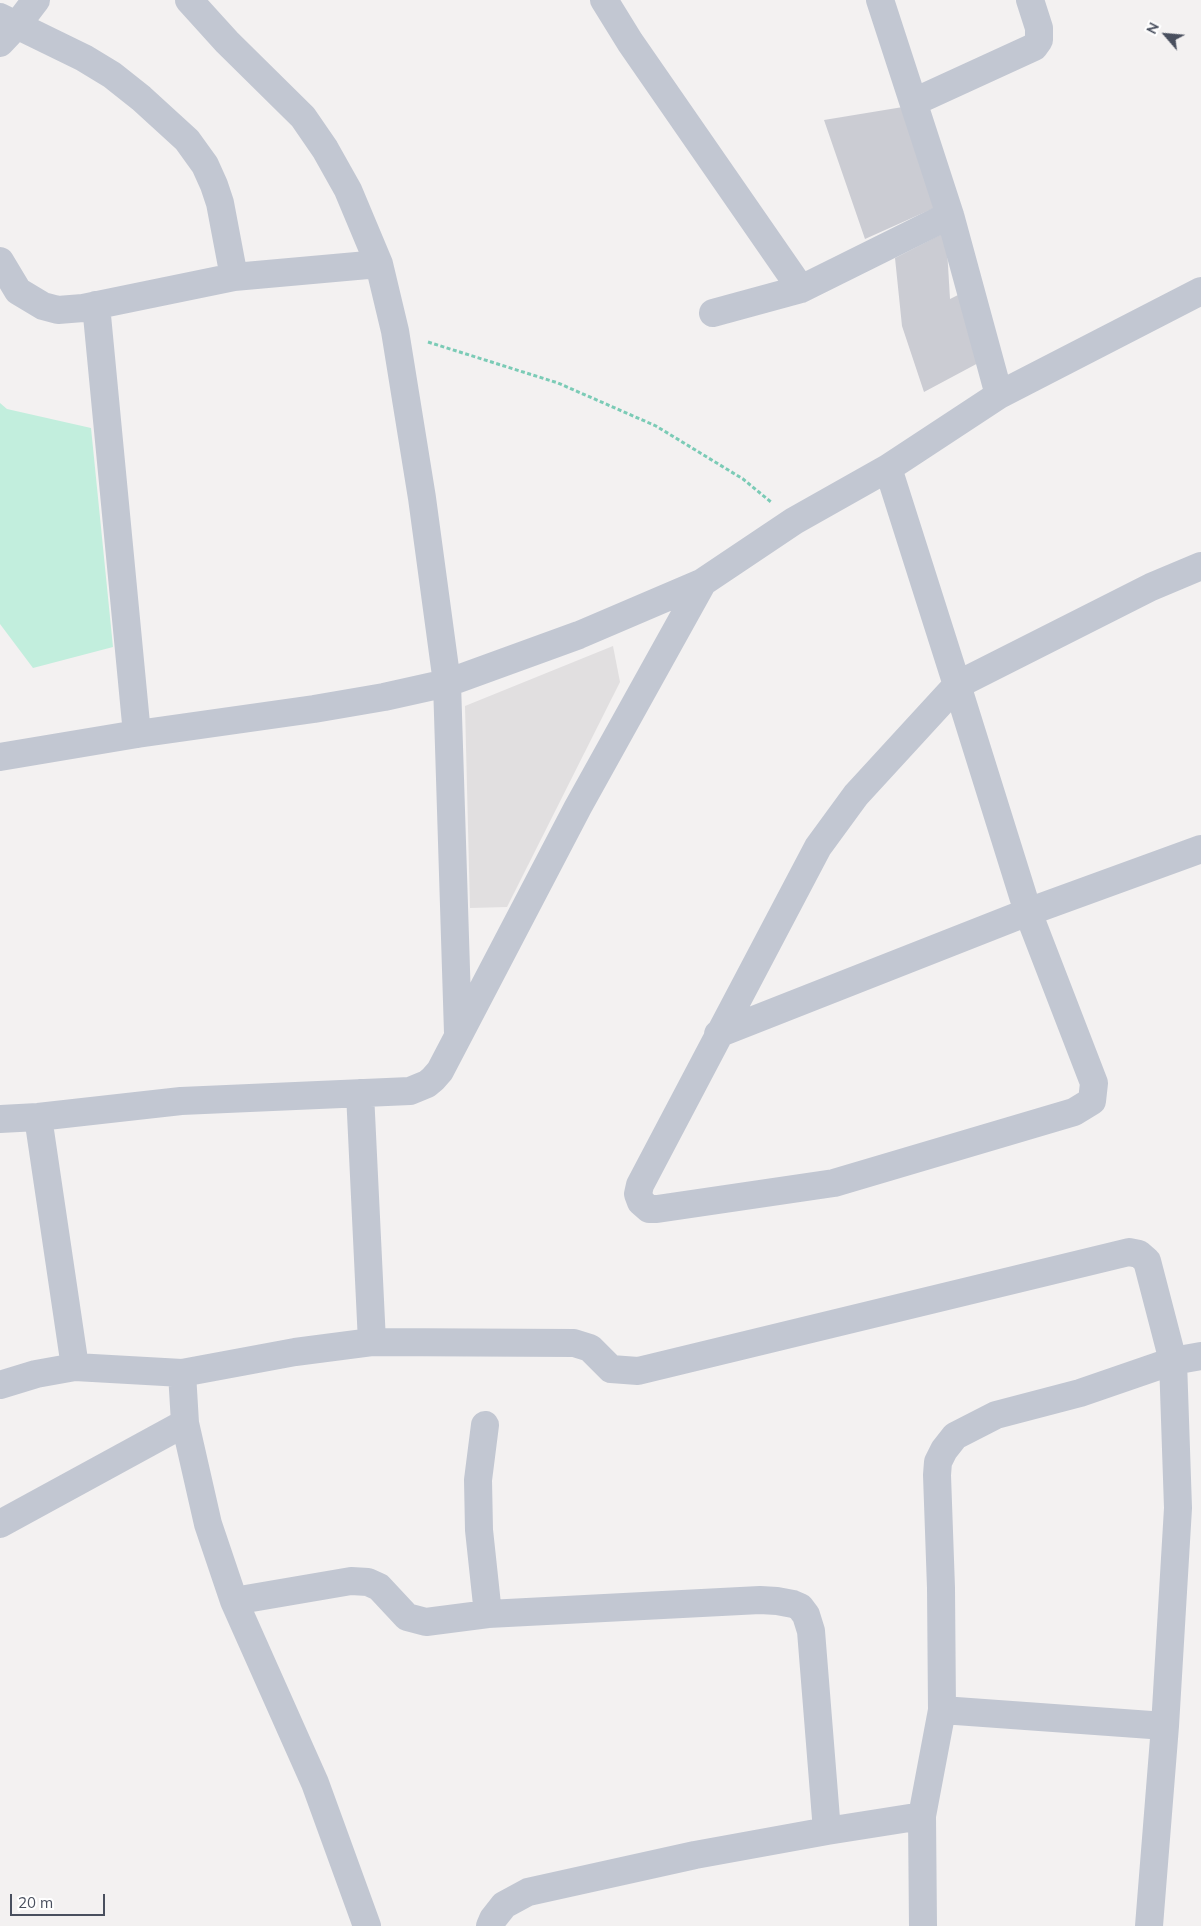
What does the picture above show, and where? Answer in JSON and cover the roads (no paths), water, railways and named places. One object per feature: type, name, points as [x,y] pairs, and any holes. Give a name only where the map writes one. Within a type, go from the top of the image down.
[{"type":"street","points":[[36,0],[6,28],[84,58],[112,76],[141,98],[186,140],[205,165],[220,203],[234,277]]},
{"type":"street","points":[[189,0],[227,42],[303,117],[325,149],[348,190],[379,264],[395,331],[422,498],[448,683],[458,1033]]},
{"type":"street","points":[[604,0],[630,42],[801,288]]},
{"type":"street","points":[[880,0],[950,214],[999,395]]},
{"type":"street","points":[[914,102],[1034,48],[1040,40],[1039,28],[1030,0]]},
{"type":"street","points":[[713,313],[801,288],[950,214]]},
{"type":"street","points":[[0,261],[18,291],[43,306],[58,310],[83,308],[234,277],[379,264]]},
{"type":"street","points":[[0,757],[137,734],[384,697],[448,683],[579,635],[703,582],[794,521],[888,468],[999,395],[1201,291]]},
{"type":"street","points":[[96,305],[137,734]]},
{"type":"street","points":[[888,468],[957,685],[1028,912],[1094,1083],[1092,1100],[1074,1112],[834,1183],[657,1210],[649,1209],[641,1202],[638,1194],[640,1185],[818,847],[856,795],[957,685],[1151,587],[1201,566]]},
{"type":"street","points":[[0,1119],[38,1117],[182,1101],[410,1091],[434,1079],[440,1071],[458,1033],[578,806],[703,582]]},
{"type":"street","points":[[718,1034],[1028,912],[1201,849]]},
{"type":"street","points":[[360,1093],[372,1342]]},
{"type":"street","points":[[38,1117],[75,1367]]},
{"type":"street","points":[[0,1385],[36,1374],[75,1367],[182,1373],[294,1352],[372,1342],[574,1343],[590,1348],[610,1370],[638,1371],[1129,1252],[1139,1254],[1147,1261],[1173,1361],[1178,1508],[1165,1726],[1149,1926]]},
{"type":"street","points":[[923,1926],[922,1816],[942,1710],[938,1462],[944,1450],[955,1436],[996,1415],[1080,1393],[1173,1361],[1201,1356]]},
{"type":"street","points":[[182,1373],[185,1423],[208,1524],[234,1601],[316,1783],[367,1926]]},
{"type":"street","points":[[0,1524],[185,1423]]},
{"type":"street","points":[[485,1425],[478,1480],[480,1530],[488,1614]]},
{"type":"street","points":[[234,1601],[351,1581],[368,1582],[379,1587],[407,1617],[426,1622],[488,1614],[760,1600],[785,1602],[800,1608],[806,1615],[811,1631],[827,1830]]},
{"type":"street","points":[[942,1710],[1165,1726]]},
{"type":"street","points":[[490,1926],[504,1905],[528,1892],[695,1855],[827,1830],[922,1816]]}]
